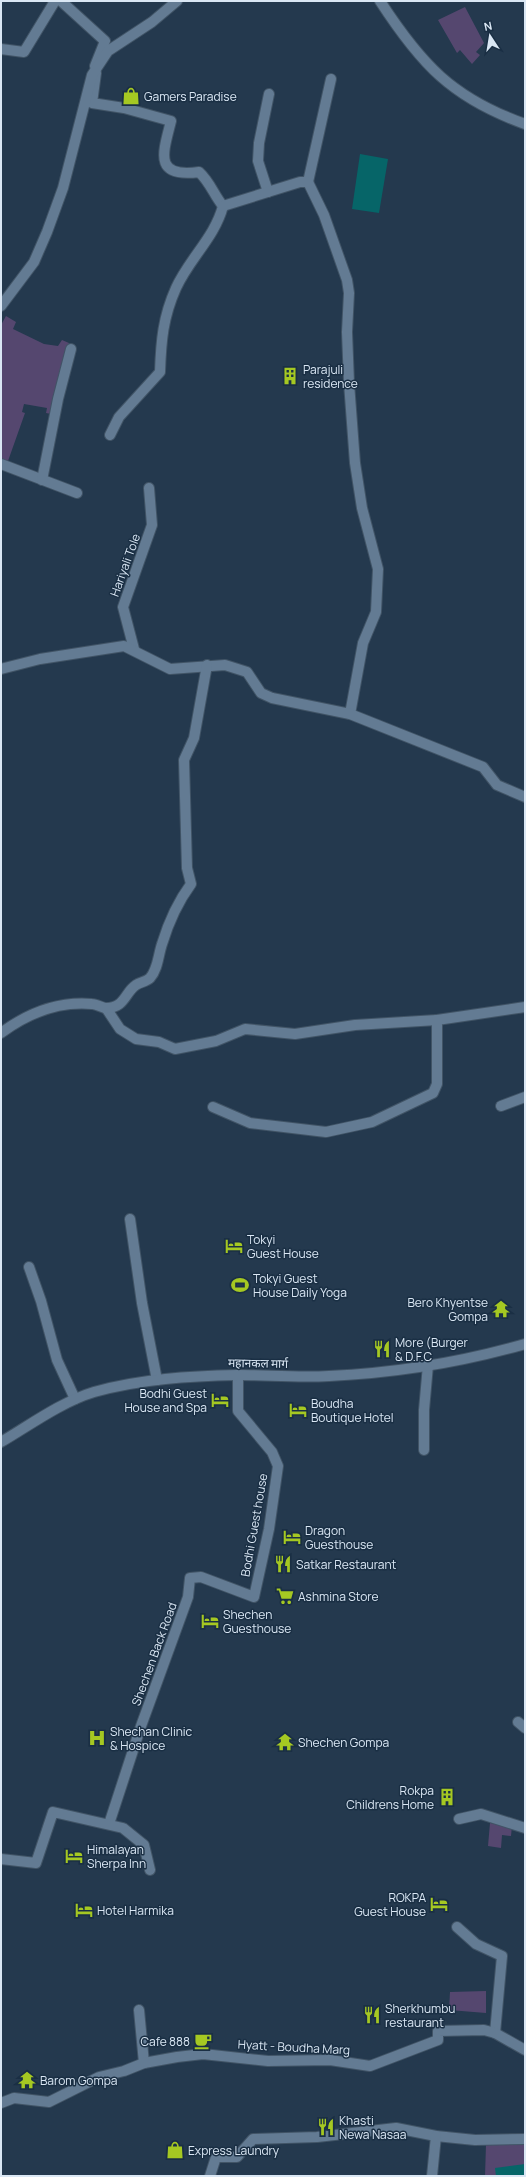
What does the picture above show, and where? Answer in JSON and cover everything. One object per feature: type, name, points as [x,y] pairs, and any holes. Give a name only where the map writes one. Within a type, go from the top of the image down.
[{"type":"street","points":[[1,49],[24,52],[55,1]]},
{"type":"street","points":[[1,306],[34,262],[47,232],[63,188],[94,73],[105,41],[61,1]]},
{"type":"street","points":[[110,435],[119,417],[160,372],[162,332],[176,287],[220,220],[223,206],[216,197],[207,179],[199,172],[177,173],[167,167],[162,156],[171,121],[124,108],[92,103],[94,73],[108,51],[152,22],[177,1]]},
{"type":"street","points":[[380,1],[407,40],[436,74],[482,107],[525,124]]},
{"type":"street","points":[[331,79],[308,182],[324,215],[347,280],[349,294],[347,332],[349,383],[355,463],[362,508],[378,569],[376,612],[363,643],[350,714]]},
{"type":"street","points":[[268,192],[258,155],[269,94]]},
{"type":"street","points":[[223,206],[304,181],[308,182]]},
{"type":"street","points":[[42,480],[58,399],[71,349]]},
{"type":"street","points":[[1,464],[36,475],[42,480],[77,492]]},
{"type":"street","name":"Hariyali Tole","points":[[134,649],[123,607],[152,526],[149,488]]},
{"type":"street","points":[[1,669],[40,659],[112,646],[124,646],[134,649],[152,661],[170,669],[206,665],[225,665],[247,672],[261,693],[272,698],[350,714],[483,767],[496,785],[525,797]]},
{"type":"street","points":[[1,1032],[21,1018],[53,1007],[93,1004],[106,1008],[123,1002],[135,985],[149,979],[156,968],[172,914],[178,901],[191,884],[187,868],[184,760],[194,738],[206,665]]},
{"type":"street","points":[[106,1008],[120,1029],[136,1039],[159,1042],[175,1049],[216,1041],[245,1029],[295,1034],[355,1025],[437,1020],[525,1007]]},
{"type":"street","points":[[213,1107],[250,1123],[326,1132],[372,1122],[433,1093],[437,1084],[437,1020]]},
{"type":"street","points":[[501,1106],[525,1097]]},
{"type":"street","points":[[130,1219],[142,1303],[157,1380]]},
{"type":"street","points":[[29,1267],[41,1301],[57,1360],[75,1399]]},
{"type":"street","name":"महानकल मार्ग","points":[[1,1442],[75,1399],[94,1392],[157,1380],[238,1375],[328,1376],[461,1361],[525,1344]]},
{"type":"street","points":[[424,1450],[424,1410],[428,1365]]},
{"type":"street","name":"Bodhi Guest house","points":[[238,1375],[238,1411],[272,1452],[278,1466],[269,1528],[254,1597]]},
{"type":"street","name":"Shechen Back Road","points":[[109,1824],[141,1726],[188,1597],[190,1578],[201,1577],[254,1597]]},
{"type":"street","points":[[1,1859],[36,1863],[53,1812],[123,1828],[144,1845],[150,1870]]},
{"type":"street","points":[[459,1819],[481,1814],[525,1828]]},
{"type":"street","points":[[457,1928],[476,1944],[502,1956],[495,2033],[525,2050]]},
{"type":"street","points":[[139,2010],[144,2063]]},
{"type":"street","name":"Hyatt - Boudha Marg","points":[[1,2103],[14,2098],[49,2102],[99,2077],[124,2071],[144,2063],[203,2054],[268,2061],[330,2060],[370,2066],[438,2040],[438,2031],[484,2030],[495,2033]]},
{"type":"street","points":[[1,2096],[14,2098]]},
{"type":"street","points":[[210,2176],[216,2157],[237,2157],[253,2139],[317,2137],[396,2128],[436,2136],[474,2140],[525,2139]]},
{"type":"street","points":[[432,2176],[436,2136]]},
{"type":"shaded area","points":[[465,7],[484,43],[476,52],[480,55],[472,64],[460,50],[457,53],[438,20]]},
{"type":"shaded area","points":[[360,154],[388,159],[379,213],[352,209]]},
{"type":"shaded area","points":[[6,316],[16,322],[13,329],[44,344],[58,346],[62,340],[69,343],[51,414],[46,413],[47,408],[24,404],[22,412],[25,413],[8,461],[1,459],[1,325]]},
{"type":"shaded area","points":[[490,1823],[512,1826],[511,1836],[502,1835],[501,1848],[488,1846]]},
{"type":"shaded area","points":[[486,1991],[486,2013],[449,2010],[450,1992]]},
{"type":"shaded area","points":[[525,2143],[525,2176],[485,2176],[486,2144]]},
{"type":"shaded area","points":[[525,2164],[525,2176],[496,2176],[495,2168]]},
{"type":"place","name":"Gamers Paradise","points":[[131,96]]},
{"type":"place","name":"Parajuli residence","points":[[290,376]]},
{"type":"place","name":"Tokyi Guest House","points":[[234,1246]]},
{"type":"place","name":"Tokyi Guest House Daily Yoga","points":[[240,1285]]},
{"type":"place","name":"Bero Khyentse Gompa","points":[[501,1309]]},
{"type":"place","name":"More (Burger & D.F.C","points":[[382,1349]]},
{"type":"place","name":"Bodhi Guest House and Spa","points":[[220,1400]]},
{"type":"place","name":"Boudha Boutique Hotel","points":[[298,1410]]},
{"type":"place","name":"Dragon Guesthouse","points":[[292,1537]]},
{"type":"place","name":"Satkar Restaurant","points":[[283,1564]]},
{"type":"place","name":"Ashmina Store","points":[[285,1596]]},
{"type":"place","name":"Shechen Guesthouse","points":[[210,1621]]},
{"type":"place","name":"Shechan Clinic & Hospice","points":[[97,1738]]},
{"type":"place","name":"Shechen Gompa","points":[[285,1742]]},
{"type":"place","name":"Rokpa Childrens Home","points":[[447,1797]]},
{"type":"place","name":"Himalayan Sherpa Inn","points":[[74,1856]]},
{"type":"place","name":"ROKPA Guest House","points":[[439,1904]]},
{"type":"place","name":"Hotel Harmika","points":[[84,1910]]},
{"type":"place","name":"Sherkhumbu restaurant","points":[[372,2015]]},
{"type":"place","name":"Cafe 888","points":[[203,2041]]},
{"type":"place","name":"Barom Gompa","points":[[27,2080]]},
{"type":"place","name":"Khasti Newa Nasaa","points":[[326,2127]]},
{"type":"place","name":"Express Laundry","points":[[175,2150]]}]
